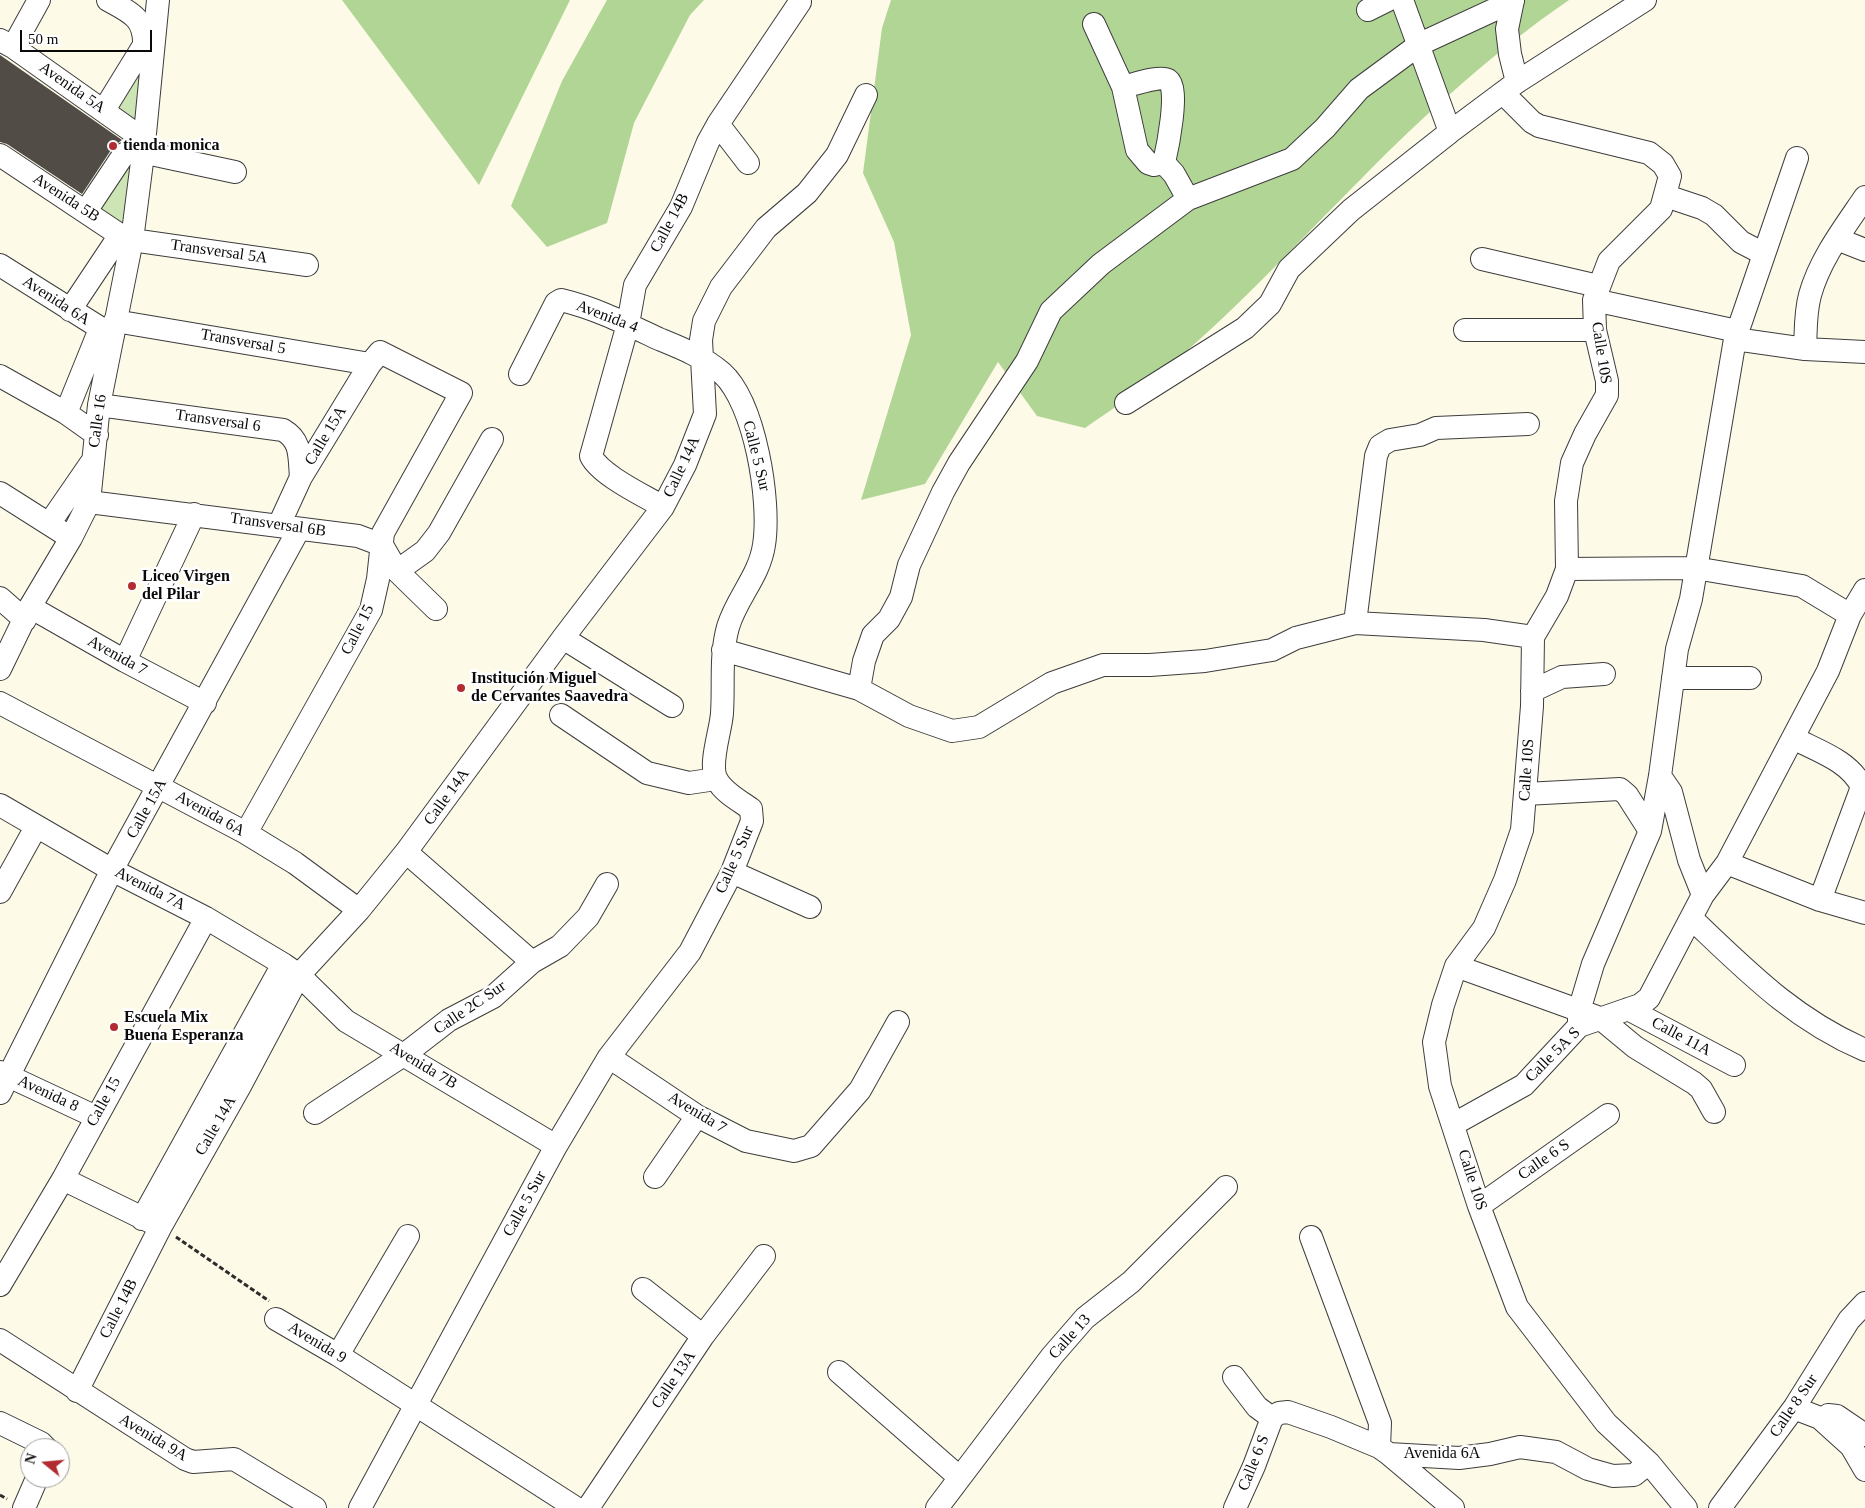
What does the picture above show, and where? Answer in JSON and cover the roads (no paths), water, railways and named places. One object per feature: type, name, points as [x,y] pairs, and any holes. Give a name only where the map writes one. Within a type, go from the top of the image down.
[{"type":"street","points":[[6,44],[39,0]]},
{"type":"street","points":[[104,110],[144,45],[153,17],[136,16],[108,0]]},
{"type":"street","points":[[1368,10],[1388,0]]},
{"type":"street","points":[[1402,0],[1420,44],[1450,132]]},
{"type":"street","points":[[859,689],[864,661],[873,635],[889,619],[901,597],[909,565],[943,492],[959,463],[1026,361],[1051,311],[1101,264],[1188,199],[1292,159],[1325,128],[1359,89],[1420,44],[1513,0]]},
{"type":"street","points":[[1510,87],[1510,54],[1507,29],[1513,0]]},
{"type":"street","points":[[1126,403],[1245,328],[1270,304],[1289,269],[1302,256],[1351,210],[1450,132],[1510,87],[1645,0]]},
{"type":"street","name":"Calle 14B","points":[[663,508],[594,462],[591,456],[628,324],[635,285],[682,207],[708,142],[718,124],[800,2]]},
{"type":"street","name":"Calle 16","points":[[0,669],[17,608],[68,544],[89,502],[92,462],[109,329],[143,146],[153,17]]},
{"type":"street","points":[[1094,24],[1123,87],[1137,150],[1148,163],[1154,165],[1164,163]]},
{"type":"street","name":"Avenida 5A","points":[[6,44],[104,110],[131,132],[143,146]]},
{"type":"street","points":[[1123,87],[1161,78],[1168,80],[1172,85],[1172,116],[1164,163]]},
{"type":"street","name":"Calle 10S","points":[[1510,87],[1532,122],[1539,126],[1649,153],[1663,164],[1670,176],[1666,196],[1661,208],[1609,261],[1596,293],[1595,330],[1607,381],[1608,395],[1585,434],[1572,463],[1566,501],[1567,569],[1557,596],[1534,637],[1522,830],[1505,880],[1484,928],[1456,966],[1443,1005],[1434,1042],[1440,1086],[1480,1206],[1517,1307],[1606,1423],[1649,1463],[1686,1508]]},
{"type":"street","points":[[702,358],[701,340],[704,321],[721,287],[766,228],[808,193],[837,155],[866,95]]},
{"type":"street","points":[[718,124],[748,163]]},
{"type":"street","points":[[86,211],[124,154],[143,146],[235,172]]},
{"type":"street","name":"Avenida 5B","points":[[0,155],[126,237]]},
{"type":"street","points":[[1586,1019],[1593,964],[1650,831],[1660,776],[1677,649],[1691,600],[1736,335],[1797,158]]},
{"type":"street","points":[[1164,163],[1174,174],[1188,199]]},
{"type":"street","points":[[1666,196],[1708,212],[1741,242],[1764,254]]},
{"type":"street","points":[[1804,349],[1807,309],[1811,293],[1837,239],[1865,197]]},
{"type":"street","points":[[70,310],[126,237]]},
{"type":"street","name":"Transversal 5A","points":[[126,237],[307,265]]},
{"type":"street","points":[[1837,239],[1865,250]]},
{"type":"street","points":[[1482,259],[1736,335],[1804,349],[1865,352]]},
{"type":"street","name":"Avenida 6A","points":[[0,265],[70,310],[109,329]]},
{"type":"street","name":"Avenida 4","points":[[520,374],[556,304],[560,300],[628,324],[702,358]]},
{"type":"street","points":[[66,413],[109,329]]},
{"type":"street","name":"Transversal 5","points":[[109,329],[375,358]]},
{"type":"street","points":[[1465,330],[1595,330]]},
{"type":"street","name":"Calle 15","points":[[246,833],[371,610],[383,533],[461,393],[375,358]]},
{"type":"street","name":"Calle 15A","points":[[3,1080],[112,870],[160,787],[205,703],[289,527],[301,477],[375,358]]},
{"type":"street","name":"Calle 14A","points":[[151,1223],[240,1086],[291,969],[359,910],[406,852],[563,638],[663,508],[685,465],[705,414],[702,358]]},
{"type":"street","name":"Calle 5 Sur","points":[[360,1508],[556,1146],[609,1057],[690,952],[732,872],[753,814],[751,810],[724,790],[716,779],[714,765],[722,714],[723,650],[729,626],[740,600],[756,574],[764,544],[766,498],[755,442],[738,394],[723,374],[702,358]]},
{"type":"street","points":[[0,376],[66,413],[96,435]]},
{"type":"street","name":"Transversal 6","points":[[99,405],[283,430],[292,435],[298,445],[301,477]]},
{"type":"street","points":[[1355,623],[1376,456],[1380,446],[1390,440],[1420,435],[1436,428],[1528,424]]},
{"type":"street","points":[[397,572],[425,551],[439,533],[492,440]]},
{"type":"street","points":[[49,524],[92,462]]},
{"type":"street","points":[[0,493],[49,524],[68,544]]},
{"type":"street","name":"Transversal 6B","points":[[89,502],[358,536],[382,545]]},
{"type":"street","points":[[125,661],[194,514]]},
{"type":"street","points":[[382,545],[397,572],[436,609]]},
{"type":"street","points":[[1567,569],[1695,568],[1802,586],[1850,615]]},
{"type":"street","name":"Calle 5A S","points":[[1454,1124],[1524,1085],[1586,1019],[1640,1005],[1649,998],[1703,895],[1727,863],[1828,672],[1850,615],[1865,590]]},
{"type":"street","name":"Avenida 7","points":[[17,608],[205,703]]},
{"type":"street","points":[[723,650],[859,689],[909,716],[952,731],[980,726],[1052,683],[1103,665],[1150,665],[1205,661],[1272,650],[1296,638],[1355,623],[1484,630],[1534,637]]},
{"type":"street","points":[[563,638],[672,706]]},
{"type":"street","points":[[1532,691],[1562,677],[1604,674]]},
{"type":"street","points":[[1673,678],[1750,678]]},
{"type":"street","name":"Avenida 6A","points":[[0,702],[246,833],[295,863],[359,910]]},
{"type":"street","points":[[561,715],[646,773],[690,784],[716,779]]},
{"type":"street","points":[[1793,738],[1843,764],[1857,775],[1862,787],[1820,900]]},
{"type":"street","points":[[1660,776],[1671,792],[1689,860],[1703,895]]},
{"type":"street","points":[[1525,794],[1620,789],[1628,795],[1650,831]]},
{"type":"street","name":"Avenida 7A","points":[[0,805],[112,870],[206,918],[291,969]]},
{"type":"street","points":[[0,892],[36,826]]},
{"type":"street","points":[[406,852],[532,962]]},
{"type":"street","points":[[1727,863],[1820,900],[1865,912]]},
{"type":"street","points":[[732,872],[810,907]]},
{"type":"street","name":"Calle 2C Sur","points":[[314,1113],[405,1054],[449,1020],[493,996],[532,962],[560,946],[588,917],[607,884]]},
{"type":"street","name":"Calle 15","points":[[0,1285],[63,1179],[206,918]]},
{"type":"street","points":[[1691,918],[1770,992],[1802,1016],[1865,1050]]},
{"type":"street","points":[[1456,966],[1586,1019],[1635,1046],[1694,1083],[1701,1089],[1714,1112]]},
{"type":"street","name":"Avenida 7B","points":[[291,969],[346,1021],[405,1054],[556,1146]]},
{"type":"street","name":"Calle 11A","points":[[1628,1009],[1734,1065]]},
{"type":"street","name":"Avenida 7","points":[[609,1057],[697,1116],[746,1141],[794,1151],[811,1146],[860,1090],[898,1022]]},
{"type":"street","name":"Avenida 8","points":[[3,1080],[96,1117]]},
{"type":"street","name":"Calle 6 S","points":[[1480,1206],[1608,1115]]},
{"type":"street","points":[[655,1177],[697,1116]]},
{"type":"street","points":[[63,1179],[151,1223]]},
{"type":"street","name":"Calle 13","points":[[937,1508],[958,1477],[1052,1356],[1085,1318],[1131,1282],[1226,1187]]},
{"type":"street","name":"Calle 14B","points":[[77,1391],[151,1223]]},
{"type":"street","points":[[338,1355],[408,1236]]},
{"type":"street","points":[[1311,1237],[1380,1423],[1384,1451],[1449,1507]]},
{"type":"street","name":"Calle 13A","points":[[588,1508],[703,1336],[764,1256]]},
{"type":"street","points":[[642,1289],[703,1336]]},
{"type":"street","name":"Calle 8 Sur","points":[[1720,1508],[1794,1408],[1849,1320],[1865,1303]]},
{"type":"street","name":"Avenida 9","points":[[276,1319],[338,1355],[414,1406],[576,1508]]},
{"type":"street","name":"Avenida 9A","points":[[0,1340],[185,1459],[193,1462],[234,1459],[315,1508]]},
{"type":"street","points":[[839,1372],[958,1477]]},
{"type":"street","points":[[1234,1377],[1257,1407],[1272,1418]]},
{"type":"street","points":[[1794,1408],[1820,1418],[1851,1446],[1865,1470]]},
{"type":"street","name":"Avenida 6A","points":[[1272,1418],[1278,1412],[1288,1412],[1384,1451],[1459,1458],[1490,1454],[1520,1447],[1556,1452],[1588,1469],[1613,1476],[1634,1475],[1649,1463]]},
{"type":"street","points":[[1820,1418],[1828,1415],[1837,1416],[1865,1436]]},
{"type":"street","name":"Calle 6 S","points":[[1235,1508],[1254,1466],[1272,1418]]},
{"type":"street","points":[[0,1423],[31,1438]]},
{"type":"street","points":[[24,1508],[33,1488]]},
{"type":"place","name":"tienda monica","points":[[113,146]]},
{"type":"place","name":"Liceo Virgen del Pilar","points":[[132,586]]},
{"type":"place","name":"Institución Miguel de Cervantes Saavedra","points":[[461,688]]},
{"type":"place","name":"Escuela Mix Buena Esperanza","points":[[114,1027]]}]
